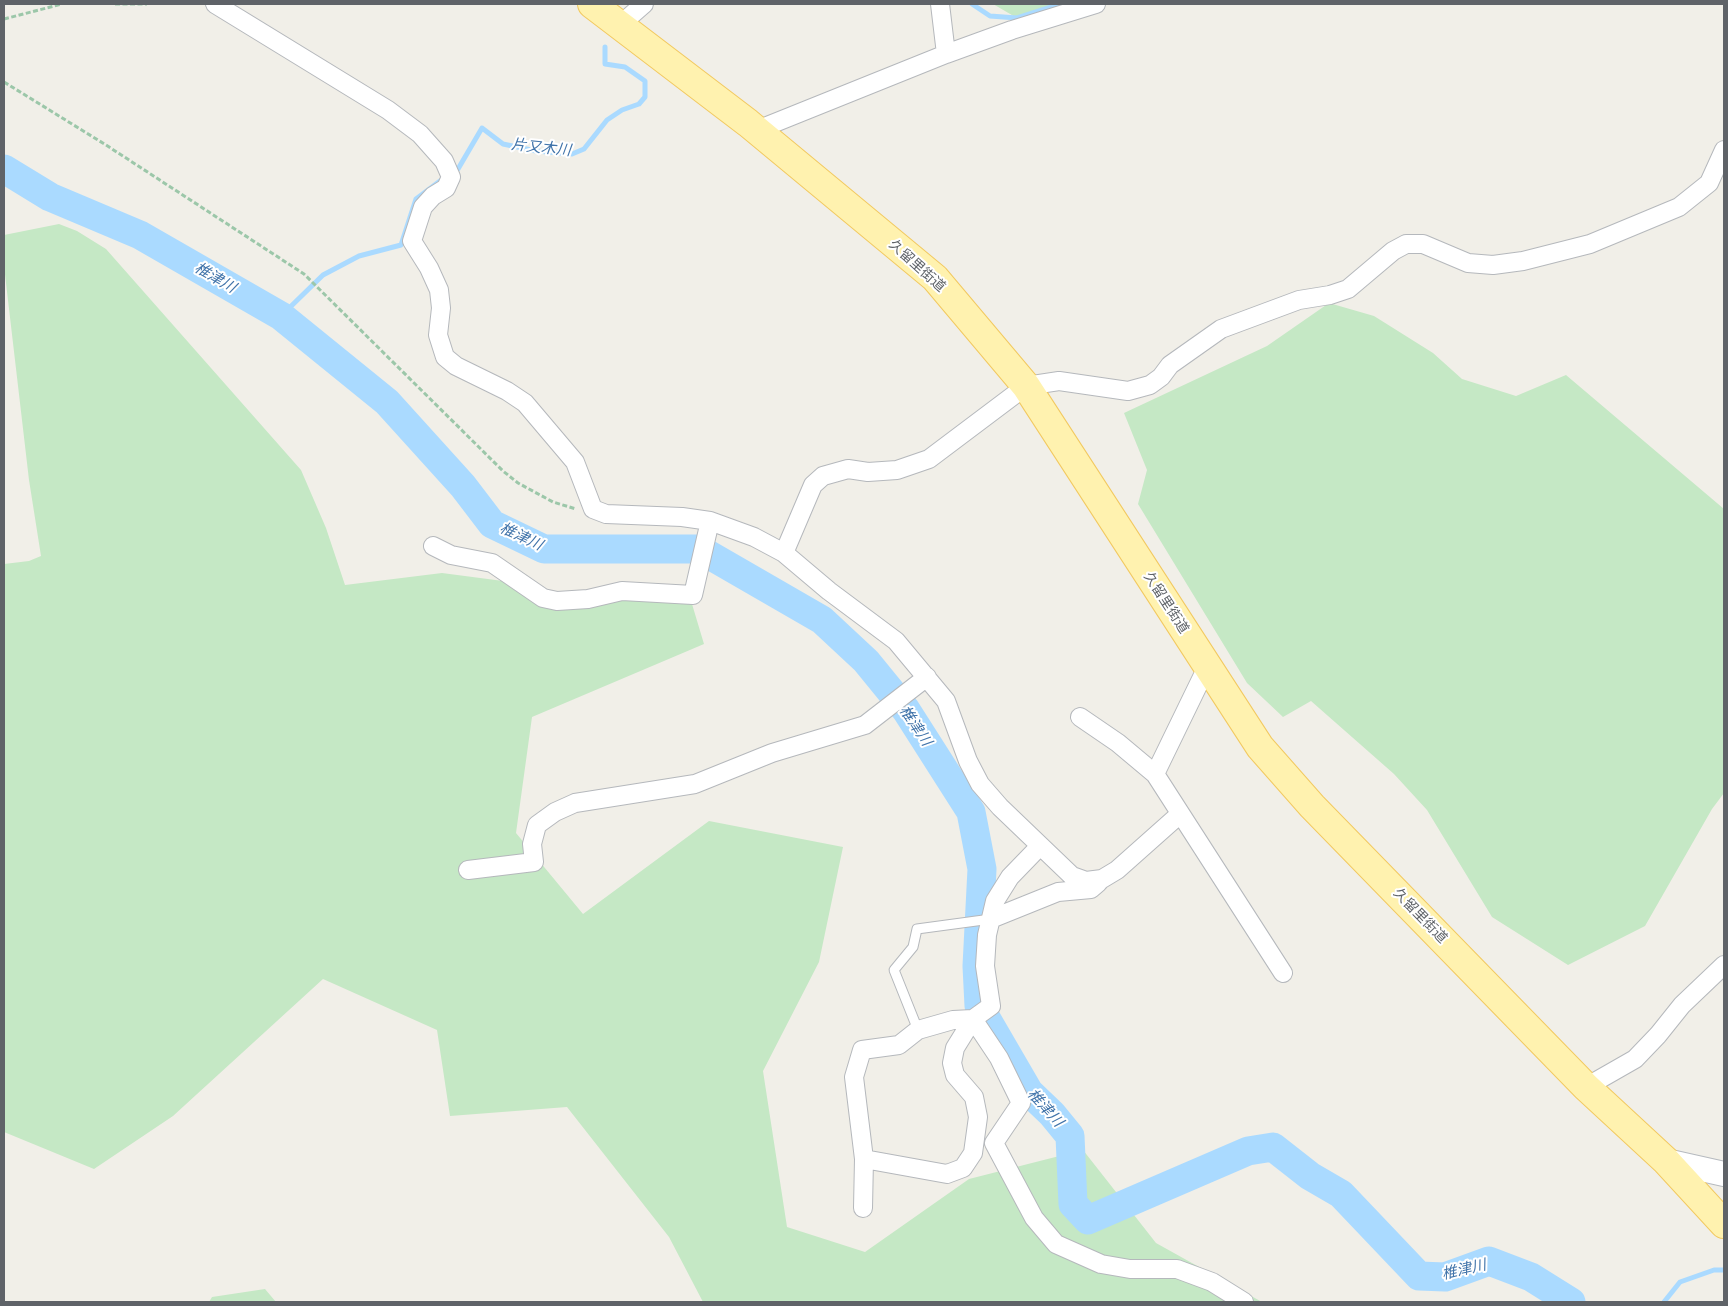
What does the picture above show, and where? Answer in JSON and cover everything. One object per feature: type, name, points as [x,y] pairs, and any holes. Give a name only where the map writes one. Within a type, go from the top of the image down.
[{"type":"main road","name":"久留里街道","points":[[592,4],[757,130],[934,278],[1026,386],[1260,747],[1312,806],[1586,1087],[1666,1160],[1724,1224]]},
{"type":"main road","points":[[1666,1160],[1724,1174]]},
{"type":"street","points":[[216,4],[388,110],[420,134],[444,161],[451,177],[446,188],[433,196],[423,207],[412,241],[429,268],[438,290],[441,308],[438,335],[445,357],[456,366],[507,391],[525,403],[574,462],[594,509],[606,514],[682,517],[710,521],[754,537],[784,553],[836,596],[896,641],[927,677],[946,701],[968,761],[980,784],[1000,807],[1072,876],[1086,881],[1102,879]]},
{"type":"street","points":[[620,25],[644,4]]},
{"type":"street","points":[[940,4],[946,54]]},
{"type":"street","points":[[757,130],[946,54],[1012,30],[1096,4]]},
{"type":"street","points":[[784,553],[814,485],[823,476],[848,469],[868,472],[897,470],[929,459],[1026,386],[1058,380],[1128,391],[1150,385],[1161,377],[1170,365],[1220,329],[1299,300],[1330,295],[1348,289],[1393,251],[1406,244],[1423,244],[1468,262],[1494,265],[1524,261],[1590,244],[1679,207],[1709,183],[1724,150]]},
{"type":"street","points":[[433,546],[451,556],[492,563],[543,598],[557,601],[588,599],[622,591],[693,595],[710,521]]},
{"type":"street","points":[[1155,774],[1207,667]]},
{"type":"street","points":[[468,870],[534,862],[532,844],[537,825],[555,812],[575,803],[695,784],[772,753],[865,725],[927,677]]},
{"type":"street","points":[[1080,718],[1118,743],[1155,774],[1283,973]]},
{"type":"street","points":[[991,919],[1058,892],[1091,889],[1102,879],[1117,870],[1180,814]]},
{"type":"street","points":[[864,1158],[948,1174],[963,1168],[972,1153],[978,1117],[974,1097],[955,1075],[952,1063],[955,1048],[972,1019],[991,1006],[985,966],[987,936],[995,901],[1010,877],[1040,846]]},
{"type":"street","points":[[1586,1087],[1635,1059],[1658,1036],[1682,1004],[1724,965]]},
{"type":"street","points":[[863,1208],[864,1158],[854,1077],[862,1050],[899,1045],[918,1030],[953,1020],[972,1019]]},
{"type":"street","points":[[972,1019],[999,1058],[1021,1103],[994,1144],[1034,1218],[1056,1244],[1101,1264],[1130,1270],[1177,1269],[1212,1282],[1244,1302]]},
{"type":"lane","points":[[918,1030],[894,970],[913,947],[917,929],[991,919]]},
{"type":"path","points":[[4,19],[62,4]]},
{"type":"path","points":[[115,4],[147,4]]},
{"type":"path","points":[[4,82],[106,145],[304,274],[478,447],[518,483],[554,502],[580,510],[594,509]]},
{"type":"green space","points":[[993,4],[1061,4],[1017,18]]},
{"type":"green space","points":[[59,224],[77,231],[106,249],[301,470],[326,528],[345,585],[442,573],[503,581],[539,606],[631,595],[692,604],[704,644],[532,717],[516,833],[583,914],[709,821],[843,847],[819,962],[763,1071],[787,1227],[865,1252],[969,1179],[1083,1150],[1156,1243],[1262,1302],[703,1302],[669,1237],[567,1107],[450,1116],[437,1030],[323,979],[173,1116],[94,1169],[4,1132],[4,564],[29,561],[41,556],[29,480],[4,266],[4,235]]},
{"type":"green space","points":[[1329,303],[1374,316],[1433,353],[1462,379],[1516,396],[1566,375],[1724,509],[1724,793],[1712,809],[1645,926],[1568,965],[1492,917],[1427,810],[1394,774],[1311,701],[1283,717],[1247,683],[1138,504],[1147,470],[1124,413],[1267,346]]},
{"type":"green space","points":[[265,1289],[276,1302],[209,1302],[212,1297]]},
{"type":"waterway","name":"片又木川","points":[[972,4],[990,16],[1017,18],[1061,4]]},
{"type":"waterway","name":"片又木川","points":[[453,172],[458,169],[482,128],[503,144],[536,151],[572,154],[584,149],[607,120],[622,110],[639,104],[645,97],[645,81],[625,67],[605,64],[605,47]]},
{"type":"waterway","name":"椎津川","points":[[4,169],[50,197],[140,235],[281,316],[387,402],[463,486],[492,524],[544,549],[699,549],[822,620],[866,661],[906,710],[971,812],[982,869],[977,966],[979,1006],[1029,1092],[1052,1114],[1070,1136],[1073,1204],[1088,1220],[1248,1151],[1273,1147],[1310,1176],[1341,1194],[1419,1276],[1445,1277],[1489,1261],[1531,1277],[1571,1302]]},
{"type":"waterway","name":"片又木川","points":[[281,316],[323,275],[359,256],[401,245],[416,199],[444,178]]},
{"type":"waterway","points":[[1664,1302],[1680,1282],[1714,1270],[1724,1270]]}]
